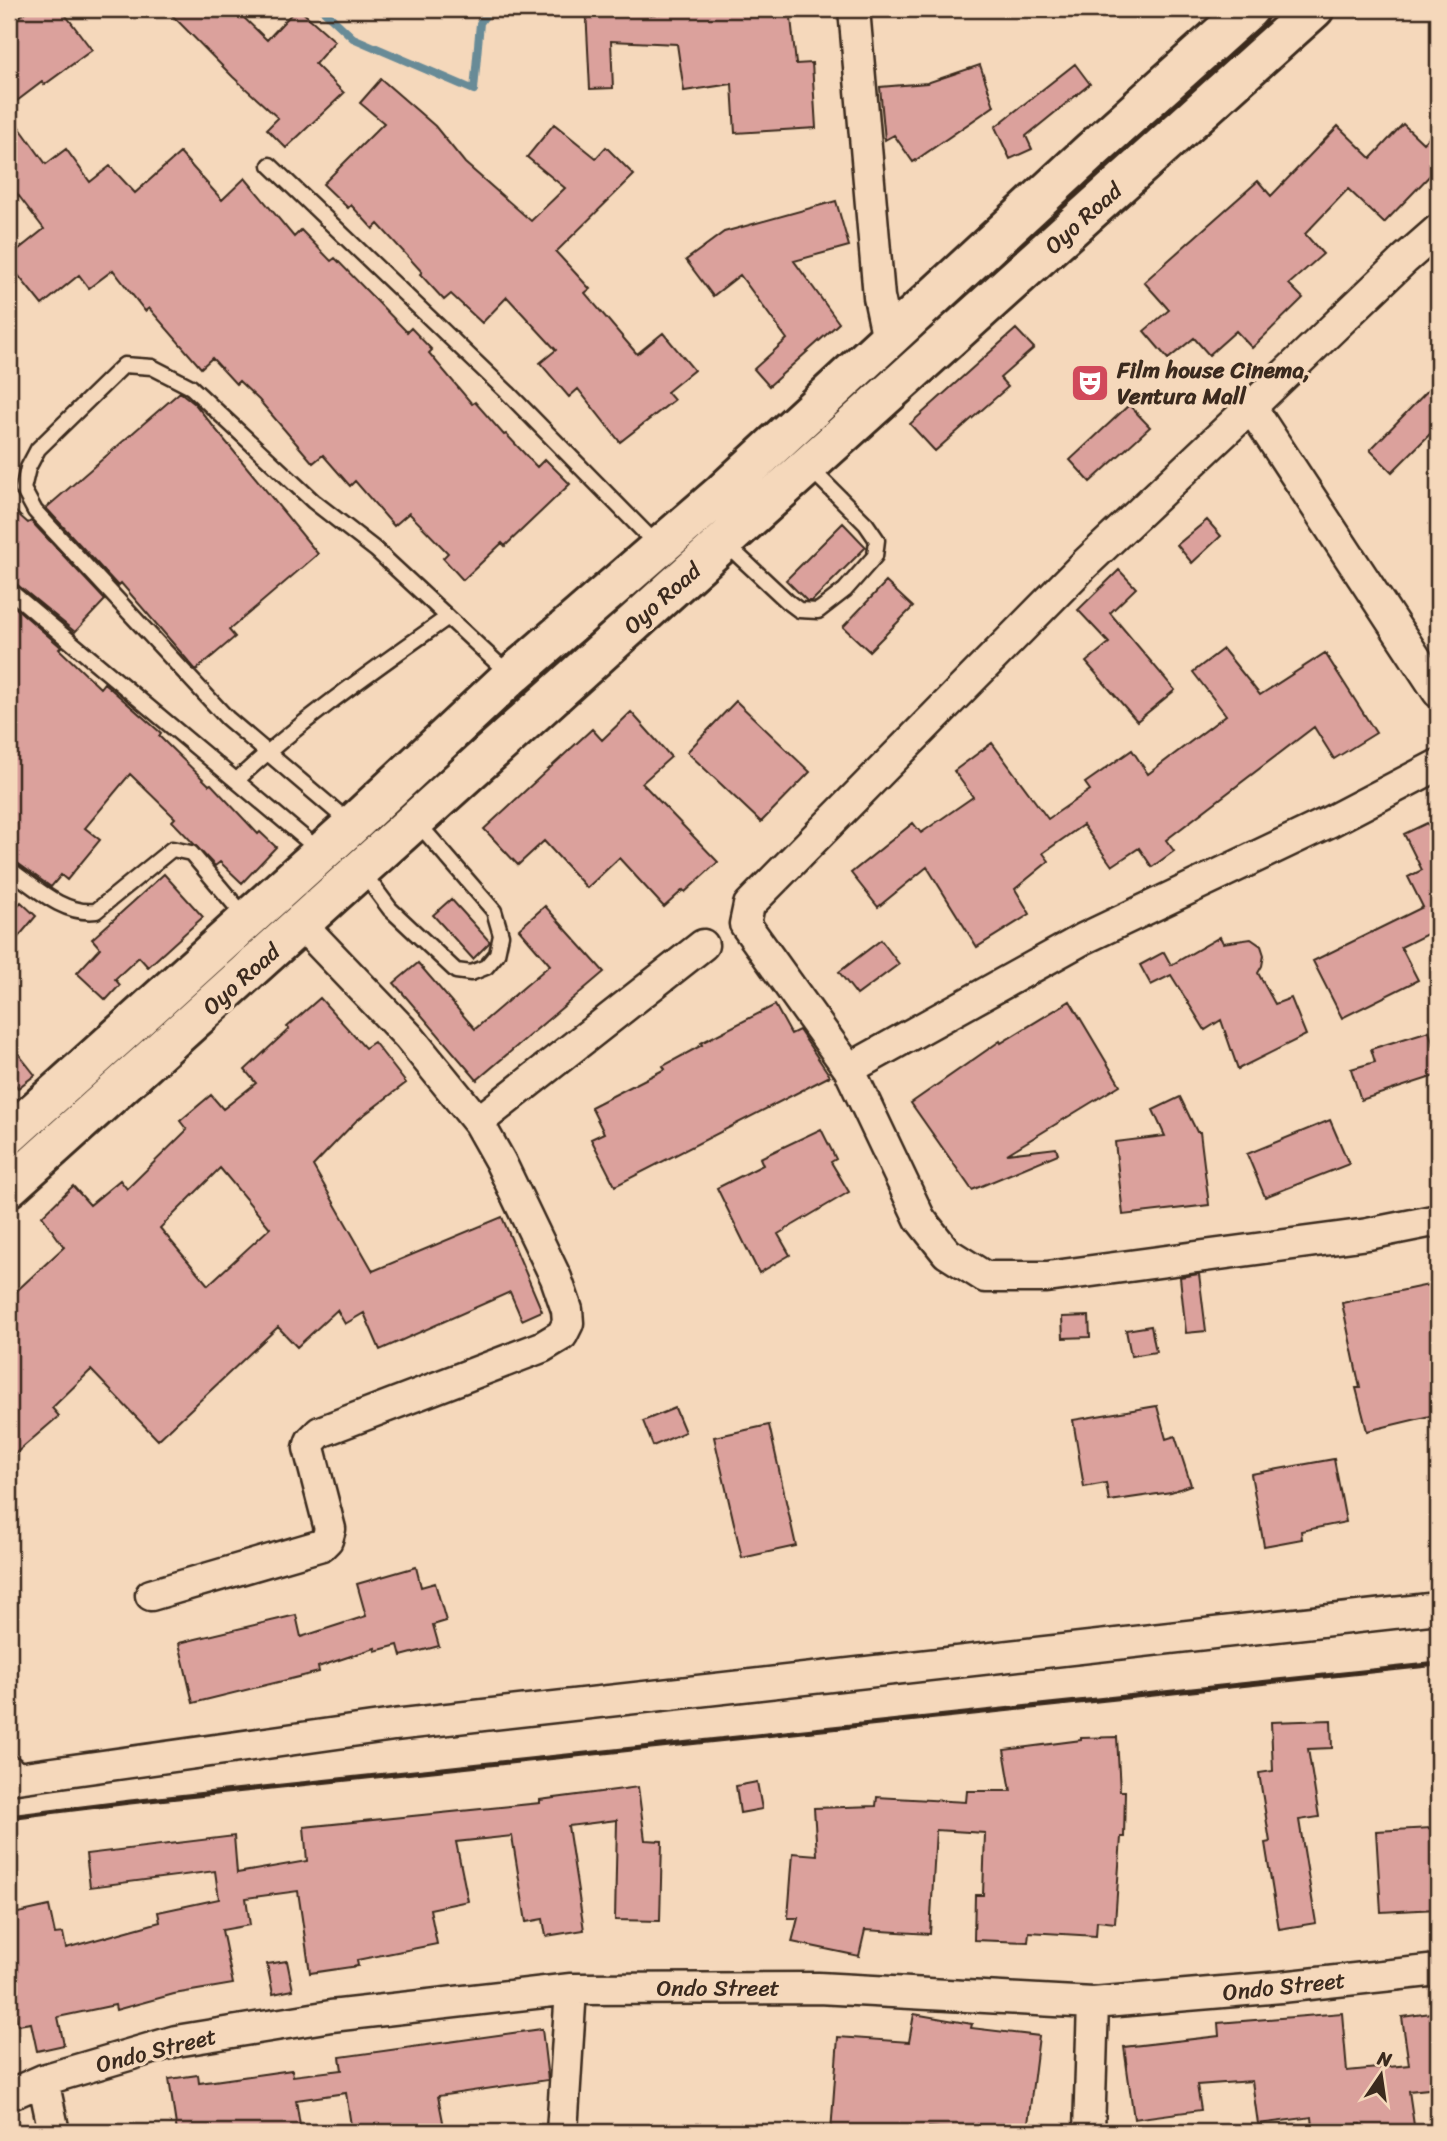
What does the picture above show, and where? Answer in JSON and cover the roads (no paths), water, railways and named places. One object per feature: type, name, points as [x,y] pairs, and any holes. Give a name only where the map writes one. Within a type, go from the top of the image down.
[{"type":"main road","name":"Oyo Road","points":[[9,1135],[511,676],[660,548],[1249,9]]},
{"type":"main road","name":"Oyo Road","points":[[9,1187],[1314,9]]},
{"type":"main road","points":[[335,839],[361,869]]},
{"type":"street","points":[[854,9],[879,297],[888,339]]},
{"type":"street","points":[[1438,230],[1405,258],[1086,564],[749,905],[745,924],[849,1069],[920,1219],[947,1253],[985,1277],[1047,1277],[1368,1234],[1438,1220]]},
{"type":"street","points":[[1251,407],[1438,692]]},
{"type":"street","points":[[849,1069],[1083,939],[1329,822],[1438,765]]},
{"type":"street","points":[[151,1595],[322,1545],[327,1540],[330,1529],[309,1448],[311,1441],[320,1432],[542,1348],[562,1335],[568,1323],[567,1311],[556,1278],[500,1161],[478,1122],[409,1037],[302,925]]},
{"type":"street","points":[[478,1122],[703,945]]},
{"type":"street","points":[[9,1771],[17,1778],[394,1725],[1438,1608]]},
{"type":"street","name":"Ondo Street","points":[[9,2095],[43,2080],[189,2039],[331,2016],[571,1989],[818,1988],[1093,2003],[1438,1970]]},
{"type":"street","points":[[562,2132],[571,1989]]},
{"type":"street","points":[[1089,2132],[1093,2003]]},
{"type":"street","points":[[43,2080],[54,2132]]},
{"type":"lane","points":[[270,165],[508,393],[660,548]]},
{"type":"lane","points":[[335,839],[267,752],[227,718],[35,512],[23,489],[28,468],[38,449],[124,365],[152,367],[191,387],[313,500],[376,550],[511,676]]},
{"type":"lane","points":[[724,542],[799,610],[818,611],[845,590],[875,556],[877,540],[866,524],[808,466]]},
{"type":"lane","points":[[9,590],[237,780],[335,839]]},
{"type":"lane","points":[[237,780],[328,703],[448,617]]},
{"type":"lane","points":[[361,869],[390,909],[456,971],[471,973],[486,967],[497,954],[501,935],[494,911],[415,820]]},
{"type":"lane","points":[[9,869],[64,907],[88,912],[96,911],[172,849],[191,853],[247,919]]},
{"type":"waterway","points":[[322,9],[353,38],[474,90],[480,23],[490,9]]},
{"type":"railway","points":[[9,1817],[1438,1664]]},
{"type":"place","name":"Film house Cinema, Ventura Mall","points":[[1090,383]]}]
